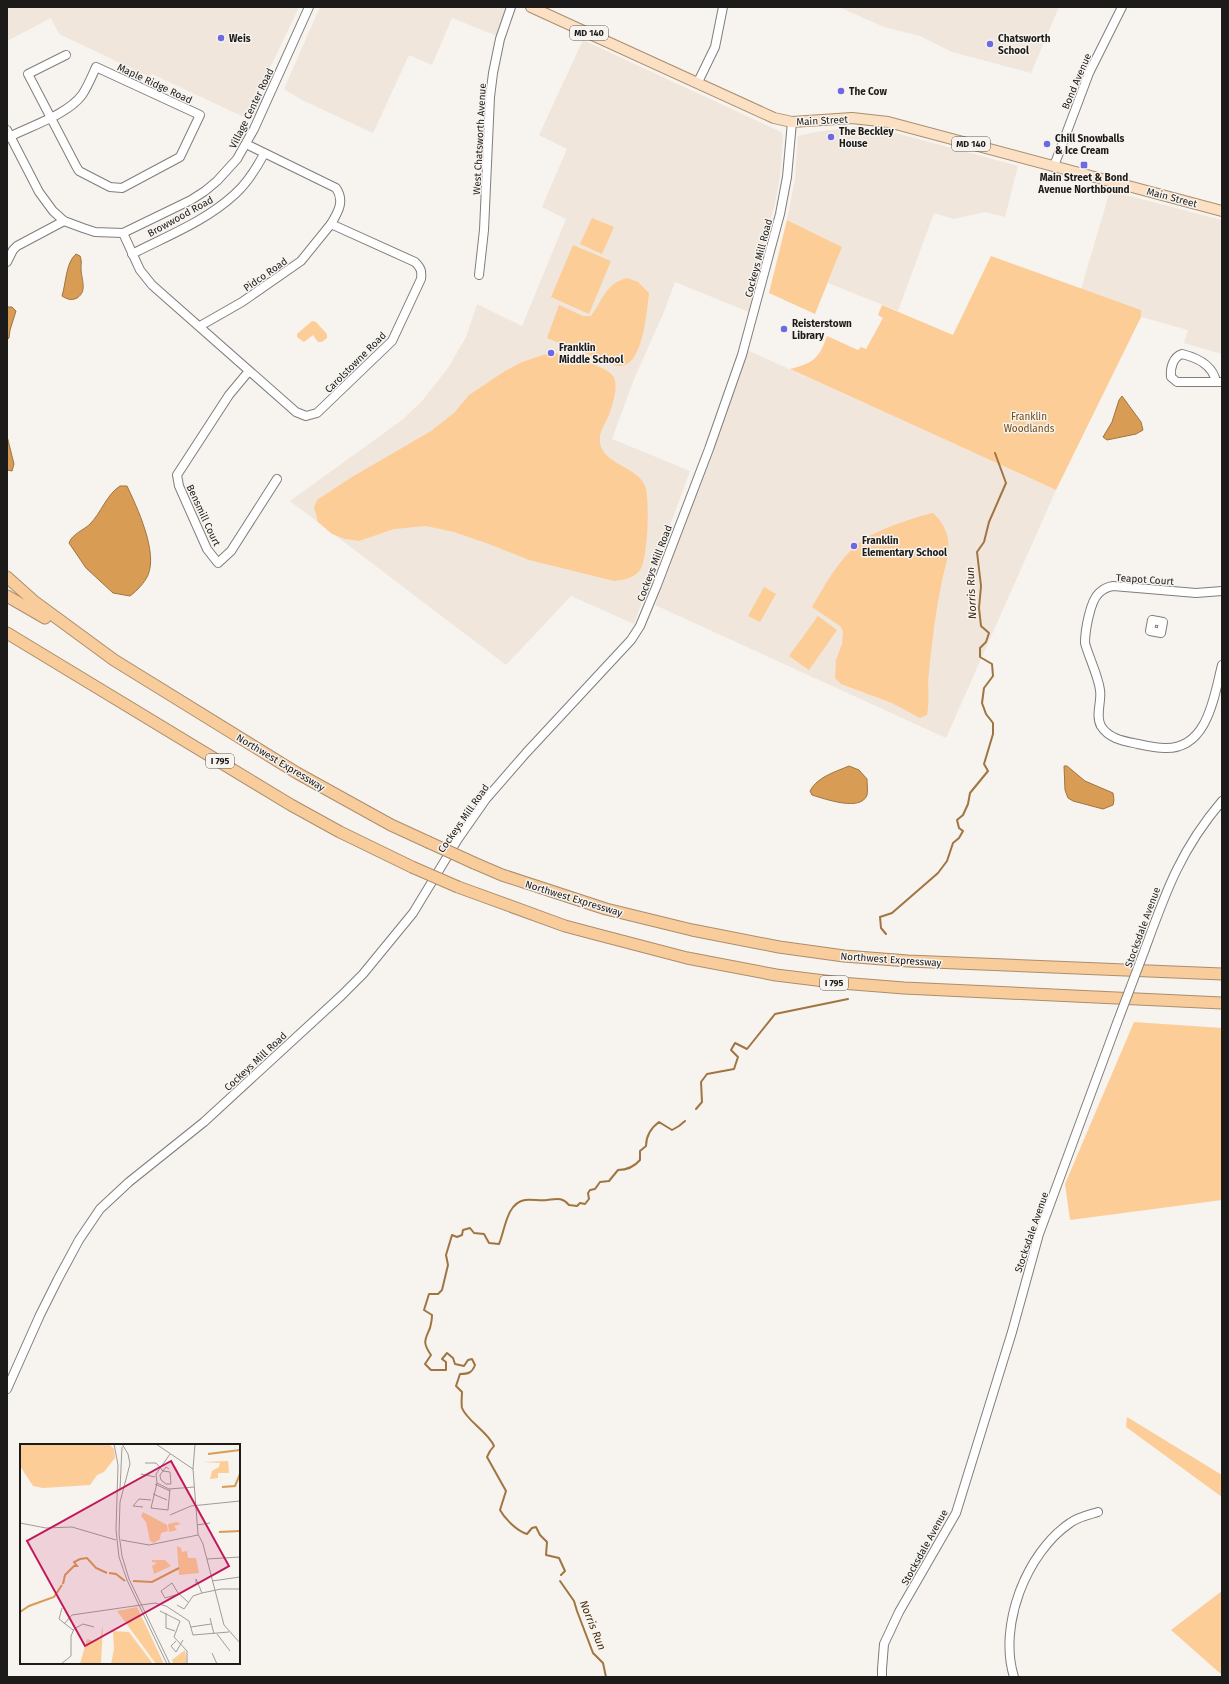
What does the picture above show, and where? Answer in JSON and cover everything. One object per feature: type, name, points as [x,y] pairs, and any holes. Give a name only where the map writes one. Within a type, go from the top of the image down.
[{"type":"highway","name":"Northwest Expressway","points":[[7,577],[35,602],[114,660],[303,776],[391,825],[474,863],[509,877],[606,909],[700,932],[779,947],[844,956],[979,965],[1076,967],[1222,974]]},
{"type":"highway","points":[[7,596],[114,660]]},
{"type":"highway","points":[[7,629],[32,647]]},
{"type":"highway","name":"I 795","points":[[7,633],[291,805],[340,832],[412,867],[458,887],[565,926],[687,958],[776,975],[841,983],[904,988],[1222,1003]]},
{"type":"main road","name":"Main Street","points":[[531,7],[774,118],[792,122],[841,118],[872,119],[923,131],[1222,210]]},
{"type":"street","name":"Village Center Road","points":[[123,233],[191,200],[205,191],[228,170],[246,144],[309,7]]},
{"type":"street","name":"West Chatsworth Avenue","points":[[479,275],[484,230],[491,91],[500,39],[511,7]]},
{"type":"street","points":[[698,82],[715,47],[723,7]]},
{"type":"street","name":"Bond Avenue","points":[[1054,166],[1089,73],[1122,7]]},
{"type":"street","points":[[50,117],[28,74],[66,55]]},
{"type":"street","name":"Maple Ridge Road","points":[[8,135],[68,108],[82,94],[96,67],[200,115],[180,157],[122,188],[110,187],[79,171],[50,117]]},
{"type":"street","name":"Cockeys Mill Road","points":[[7,1388],[40,1315],[62,1272],[79,1240],[100,1209],[129,1182],[204,1122],[363,974],[412,913],[458,839],[486,799],[526,753],[631,640],[645,614],[657,585],[709,449],[742,355],[780,214],[787,177],[792,122]]},
{"type":"street","points":[[8,135],[46,203],[64,221],[95,232],[123,233]]},
{"type":"street","points":[[246,144],[336,188],[341,197],[341,202],[339,211],[332,224]]},
{"type":"street","name":"Browwood Road","points":[[132,254],[200,220],[218,208],[236,194],[246,182],[264,154]]},
{"type":"street","points":[[7,262],[13,250],[17,246],[64,221]]},
{"type":"street","name":"Carolstowne Road","points":[[123,233],[132,254],[146,278],[296,412],[306,416],[317,413],[388,346],[395,336],[421,279],[422,272],[420,267],[415,262],[332,224]]},
{"type":"street","name":"Pidco Road","points":[[200,326],[242,302],[301,261],[332,224]]},
{"type":"street","points":[[1182,354],[1207,365],[1219,382],[1177,382],[1171,377],[1173,361],[1178,355],[1182,354]]},
{"type":"street","name":"Bensmill Court","points":[[250,371],[229,395],[177,475],[179,486],[207,549],[218,562],[231,551],[277,479]]},
{"type":"street","name":"Teapot Court","points":[[1222,591],[1196,593],[1113,586],[1105,588],[1096,596],[1093,602],[1085,643],[1100,688],[1099,713],[1102,726],[1111,736],[1118,739],[1158,748],[1167,748],[1184,744],[1199,732],[1209,715],[1222,665]]},
{"type":"street","name":"Stocksdale Avenue","points":[[882,1677],[884,1644],[899,1612],[956,1513],[1012,1332],[1039,1234],[1165,892],[1182,856],[1199,829],[1222,801]]},
{"type":"street","points":[[1014,1677],[1010,1655],[1010,1630],[1015,1604],[1027,1576],[1044,1548],[1056,1535],[1069,1524],[1082,1516],[1098,1512]]},
{"type":"shaded area","points":[[7,7],[299,7],[246,118],[152,74],[150,77],[59,34],[51,18],[7,41]]},
{"type":"shaded area","points":[[320,7],[505,8],[497,36],[452,18],[432,65],[409,55],[373,133],[302,100],[284,89]]},
{"type":"shaded area","name":"Chatsworth School","points":[[839,7],[1059,7],[1031,73],[952,52],[920,36],[884,27]]},
{"type":"shaded area","name":"Franklin Middle School","points":[[583,40],[781,132],[783,136],[780,176],[749,312],[675,282],[664,312],[634,379],[612,439],[690,471],[634,624],[571,596],[506,665],[290,501],[402,420],[422,401],[448,368],[466,337],[477,304],[522,326],[566,219],[542,207],[567,149],[539,135]]},
{"type":"shaded area","points":[[857,127],[896,133],[1018,166],[1005,217],[985,212],[954,219],[934,213],[898,311],[828,283],[842,247],[787,220],[795,180],[798,136],[815,132]]},
{"type":"shaded area","points":[[1110,191],[1222,220],[1222,354],[1184,343],[1188,330],[1141,317],[1141,310],[1081,289]]},
{"type":"shaded area","points":[[76,254],[80,256],[81,259],[83,288],[82,292],[77,298],[69,299],[62,296],[68,267]]},
{"type":"shaded area","points":[[7,307],[12,307],[16,311],[9,338],[7,340]]},
{"type":"shaded area","name":"Franklin Elementary School","points":[[747,350],[1056,490],[946,738],[655,605],[721,427]]},
{"type":"shaded area","points":[[1122,396],[1141,422],[1143,430],[1136,434],[1107,440],[1103,437],[1112,422],[1119,400]]},
{"type":"shaded area","points":[[7,436],[14,464],[12,471],[7,470]]},
{"type":"shaded area","points":[[120,486],[127,486],[141,517],[150,554],[148,575],[145,581],[130,596],[113,593],[86,568],[69,543],[75,535],[90,524],[98,515],[111,494]]},
{"type":"shaded area","points":[[849,766],[859,770],[867,779],[867,795],[863,800],[858,803],[850,804],[812,795],[810,791],[817,782]]},
{"type":"shaded area","points":[[1064,766],[1067,766],[1085,781],[1113,793],[1113,805],[1103,809],[1073,801],[1068,798],[1065,790]]},
{"type":"green space","points":[[592,218],[614,227],[602,254],[580,244]]},
{"type":"green space","points":[[787,220],[842,247],[815,314],[769,293]]},
{"type":"green space","points":[[573,245],[611,261],[589,314],[551,297]]},
{"type":"green space","name":"Franklin Woodlands","points":[[991,256],[1141,310],[1141,317],[1056,490],[790,369],[804,365],[814,359],[821,350],[827,336],[858,350],[861,347],[866,349],[883,318],[878,315],[882,305],[953,335]]},
{"type":"green space","points":[[627,278],[638,282],[649,293],[642,338],[631,361],[624,365],[617,366],[547,338],[559,305],[583,316],[591,316],[609,288]]},
{"type":"green space","points":[[312,321],[316,322],[327,334],[327,338],[322,342],[318,342],[313,335],[304,342],[297,337],[297,334]]},
{"type":"green space","points":[[552,352],[585,361],[602,368],[609,372],[615,379],[614,399],[609,416],[600,434],[600,443],[608,456],[641,479],[647,492],[648,515],[645,554],[643,564],[635,575],[614,581],[529,560],[454,532],[426,526],[394,529],[359,541],[345,539],[332,534],[318,522],[314,507],[317,500],[352,477],[431,431],[454,413],[469,395],[505,371],[522,362]]},
{"type":"green space","points":[[933,513],[941,522],[946,532],[948,548],[933,636],[928,677],[927,715],[920,718],[892,703],[841,684],[835,678],[836,660],[842,644],[843,631],[840,626],[812,607],[839,564],[852,549],[865,538],[905,521]]},
{"type":"green space","points":[[764,587],[776,594],[760,622],[748,616]]},
{"type":"green space","points":[[818,616],[837,630],[809,670],[789,656]]},
{"type":"green space","points":[[1134,1022],[1222,1028],[1222,1200],[1070,1220],[1065,1184]]},
{"type":"green space","points":[[1127,1417],[1222,1475],[1222,1497],[1126,1427]]},
{"type":"green space","points":[[1222,1591],[1222,1675],[1171,1630]]},
{"type":"waterway","name":"Norris Run","points":[[886,934],[881,928],[880,917],[892,913],[938,873],[947,861],[953,843],[959,838],[963,831],[959,828],[957,820],[963,815],[968,804],[970,793],[988,771],[984,764],[993,734],[993,723],[986,714],[982,703],[984,688],[993,676],[992,664],[980,657],[980,648],[986,642],[989,633],[981,626],[979,608],[981,586],[977,552],[984,542],[989,522],[1006,483],[995,453]]},
{"type":"waterway","points":[[696,1109],[702,1102],[701,1082],[707,1074],[734,1069],[738,1057],[731,1050],[735,1043],[747,1049],[775,1014],[848,999]]},
{"type":"waterway","points":[[561,1575],[565,1571],[559,1558],[546,1555],[547,1542],[540,1535],[536,1527],[532,1528],[527,1534],[512,1524],[500,1510],[506,1491],[487,1457],[494,1446],[487,1436],[465,1413],[462,1408],[462,1392],[456,1386],[460,1374],[465,1374],[473,1370],[475,1365],[472,1359],[468,1360],[464,1366],[455,1364],[453,1358],[447,1353],[442,1359],[446,1362],[446,1370],[431,1370],[425,1364],[431,1355],[426,1347],[425,1341],[430,1328],[432,1315],[424,1310],[429,1294],[438,1294],[442,1290],[448,1265],[446,1255],[452,1235],[457,1237],[462,1235],[463,1230],[470,1228],[474,1233],[484,1234],[489,1243],[499,1244],[507,1218],[514,1206],[519,1202],[525,1200],[557,1199],[562,1200],[569,1205],[577,1206],[580,1203],[585,1204],[589,1199],[588,1193],[590,1190],[595,1189],[600,1182],[609,1181],[618,1170],[630,1168],[640,1160],[640,1151],[646,1146],[648,1136],[656,1124],[659,1122],[672,1130],[685,1121]]},
{"type":"waterway","name":"Norris Run","points":[[560,1581],[574,1601],[593,1653],[603,1663],[606,1677]]},
{"type":"place","name":"Weis","points":[[221,38]]},
{"type":"place","name":"Chatsworth School","points":[[990,44]]},
{"type":"place","name":"The Cow","points":[[841,91]]},
{"type":"place","name":"The Beckley House","points":[[831,137]]},
{"type":"place","name":"Chill Snowballs & Ice Cream","points":[[1047,144]]},
{"type":"place","name":"Main Street & Bond Avenue Northbound","points":[[1084,165]]},
{"type":"place","name":"Reisterstown Library","points":[[784,329]]},
{"type":"place","name":"Franklin Middle School","points":[[551,353]]},
{"type":"place","name":"Franklin Elementary School","points":[[854,546]]}]
